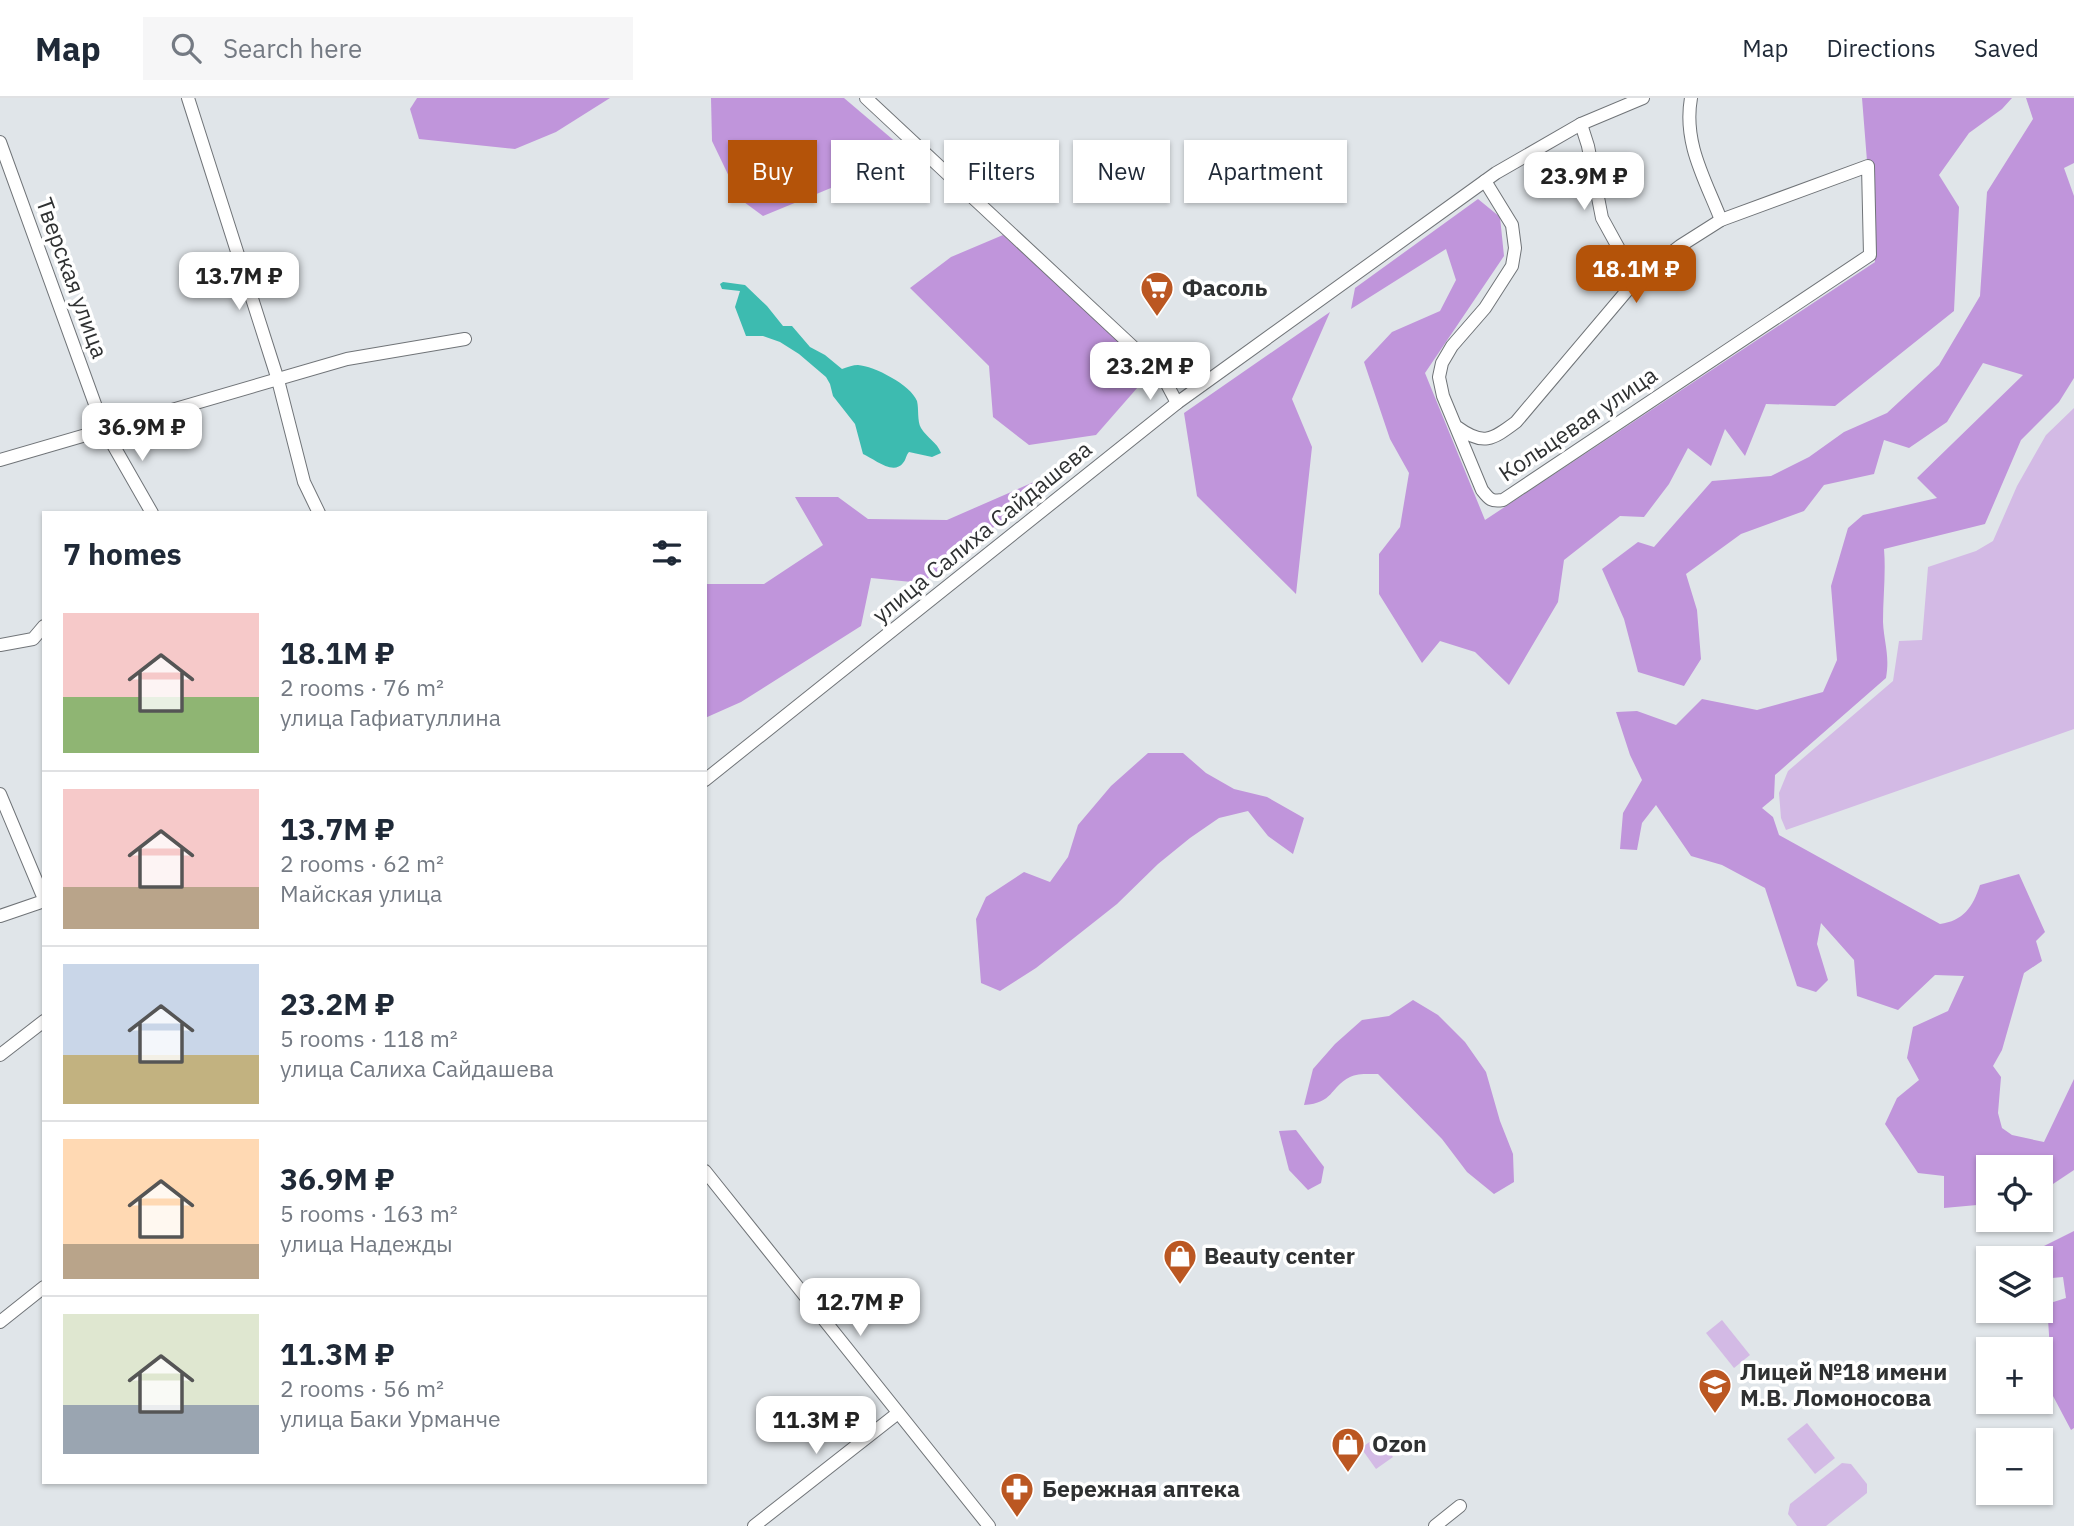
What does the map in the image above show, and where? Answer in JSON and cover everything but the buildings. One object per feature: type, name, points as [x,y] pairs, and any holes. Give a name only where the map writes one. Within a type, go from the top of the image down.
[{"type":"street","points":[[188,98],[278,380],[304,482],[318,511]]},
{"type":"street","points":[[866,98],[1161,373],[1177,403]]},
{"type":"street","name":"улица Салиха Сайдашева","points":[[707,778],[1177,403],[1485,181],[1581,124],[1643,98]]},
{"type":"street","points":[[1457,427],[1471,437],[1486,440],[1497,437],[1516,422],[1636,280],[1721,220],[1690,141],[1688,113],[1691,98]]},
{"type":"street","points":[[1581,124],[1602,218],[1636,280]]},
{"type":"street","name":"Тверская улица","points":[[0,142],[104,429],[151,511]]},
{"type":"street","name":"Кольцевая улица","points":[[1485,181],[1512,225],[1515,248],[1512,266],[1485,308],[1452,346],[1442,363],[1439,377],[1443,397],[1482,491],[1489,499],[1503,500],[1870,255],[1868,166],[1721,220]]},
{"type":"street","points":[[0,460],[347,359],[465,339]]},
{"type":"street","points":[[0,645],[33,639],[42,628]]},
{"type":"street","points":[[0,794],[42,895]]},
{"type":"street","points":[[0,916],[42,901]]},
{"type":"street","points":[[0,1055],[42,1023]]},
{"type":"street","points":[[707,1174],[989,1526]]},
{"type":"street","points":[[0,1322],[42,1289]]},
{"type":"street","points":[[754,1526],[898,1413]]},
{"type":"street","points":[[1435,1526],[1460,1506]]},
{"type":"shaded area","points":[[417,98],[610,98],[556,132],[515,149],[419,139],[410,109]]},
{"type":"shaded area","points":[[711,98],[844,98],[893,140],[831,140],[831,188],[817,194],[817,140],[728,140],[728,174],[712,141]]},
{"type":"shaded area","points":[[1862,98],[2012,98],[2002,109],[1969,133],[1939,175],[1959,207],[1954,311],[1835,406],[1766,404],[1745,456],[1725,429],[1711,466],[1688,448],[1669,484],[1644,517],[1620,516],[1564,560],[1558,602],[1509,685],[1475,652],[1440,641],[1422,663],[1379,594],[1379,554],[1400,527],[1409,473],[1390,439],[1364,362],[1392,332],[1440,311],[1456,280],[1446,249],[1351,309],[1355,288],[1478,199],[1500,217],[1504,256],[1425,373],[1485,520],[1875,262]]},
{"type":"shaded area","points":[[2026,98],[2074,98],[2074,163],[2064,168],[2074,196],[2074,378],[2059,402],[2021,440],[1985,524],[1884,549],[1883,622],[1887,656],[1886,678],[1775,775],[1774,798],[1762,808],[1773,817],[1779,835],[1940,924],[1955,920],[1966,912],[1980,885],[2019,874],[2045,932],[2036,941],[2042,961],[2024,973],[2002,1050],[1993,1066],[2001,1077],[1998,1113],[2002,1128],[2012,1135],[2044,1142],[2074,1079],[2074,1170],[2053,1184],[2053,1155],[1976,1155],[1976,1205],[1944,1208],[1944,1176],[1918,1173],[1885,1124],[1897,1098],[1919,1080],[1907,1058],[1913,1027],[1948,1011],[1964,976],[1935,975],[1898,1010],[1857,996],[1854,960],[1821,923],[1817,944],[1828,980],[1816,992],[1797,986],[1765,888],[1722,865],[1691,856],[1656,805],[1642,823],[1637,850],[1620,849],[1623,813],[1642,780],[1630,755],[1616,712],[1637,711],[1676,725],[1702,699],[1757,710],[1823,692],[1837,660],[1831,586],[1848,528],[1863,515],[1937,498],[1917,478],[2023,375],[1983,363],[1947,422],[1909,448],[1884,440],[1874,474],[1824,485],[1804,511],[1741,534],[1686,574],[1697,610],[1701,659],[1684,686],[1638,672],[1624,619],[1602,569],[1638,542],[1654,547],[1712,481],[1771,476],[1809,457],[1844,432],[1887,413],[1939,365],[1980,296],[1987,192],[2033,119]]},
{"type":"shaded area","points":[[745,203],[795,203],[763,216]]},
{"type":"shaded area","points":[[1003,235],[1152,371],[1096,435],[1029,445],[993,417],[989,366],[910,288],[951,257]]},
{"type":"shaded area","points":[[723,282],[745,285],[783,326],[792,326],[810,347],[842,369],[856,365],[865,366],[891,377],[908,389],[917,401],[921,428],[941,453],[932,457],[909,452],[903,463],[894,468],[863,454],[855,424],[833,396],[826,377],[780,342],[763,336],[746,336],[735,307],[740,291],[722,289],[720,284]]},
{"type":"shaded area","points":[[1330,312],[1292,399],[1312,447],[1296,594],[1197,496],[1184,413]]},
{"type":"shaded area","points":[[2074,408],[2074,729],[1786,830],[1781,818],[1779,793],[1788,771],[1893,681],[1899,641],[1922,640],[1928,567],[1976,551],[1993,541],[2017,486],[2046,435]]},
{"type":"shaded area","points":[[1075,464],[922,583],[871,578],[861,626],[741,702],[707,717],[707,584],[764,584],[823,545],[795,497],[838,497],[868,519],[947,520]]},
{"type":"shaded area","points":[[1148,753],[1183,753],[1206,773],[1234,789],[1267,797],[1304,818],[1293,854],[1268,836],[1248,811],[1219,818],[1158,864],[1117,904],[1036,968],[1000,991],[981,983],[976,919],[986,897],[1024,872],[1050,882],[1068,857],[1078,825],[1111,786]]},
{"type":"shaded area","points":[[1413,1000],[1438,1015],[1465,1042],[1486,1072],[1513,1154],[1514,1182],[1494,1194],[1467,1172],[1442,1139],[1378,1074],[1353,1076],[1343,1081],[1321,1101],[1304,1105],[1313,1069],[1335,1044],[1362,1020],[1389,1016]]},
{"type":"shaded area","points":[[1296,1130],[1324,1167],[1321,1183],[1308,1190],[1289,1170],[1279,1131]]},
{"type":"shaded area","points":[[2074,1231],[2074,1428],[2071,1430],[2053,1396],[2053,1337],[2049,1337],[2048,1323],[2053,1323],[2053,1302],[2066,1298],[2063,1277],[2053,1278],[2053,1246],[2044,1246]]},
{"type":"shaded area","points":[[1722,1320],[1750,1355],[1734,1368],[1706,1333]]},
{"type":"shaded area","points":[[1807,1423],[1835,1458],[1815,1474],[1787,1439]]},
{"type":"shaded area","points":[[1378,1436],[1393,1457],[1376,1469],[1361,1448]]},
{"type":"shaded area","points":[[1842,1463],[1851,1464],[1867,1484],[1867,1493],[1826,1526],[1797,1526],[1788,1514],[1790,1504]]},
{"type":"place","name":"Фасоль","points":[[1157,318]]},
{"type":"place","name":"Beauty center","points":[[1180,1286]]},
{"type":"place","name":"Лицей №18 имени М.В. Ломоносова","points":[[1715,1415]]},
{"type":"place","name":"Ozon","points":[[1348,1474]]},
{"type":"place","name":"Бережная аптека","points":[[1017,1519]]}]
